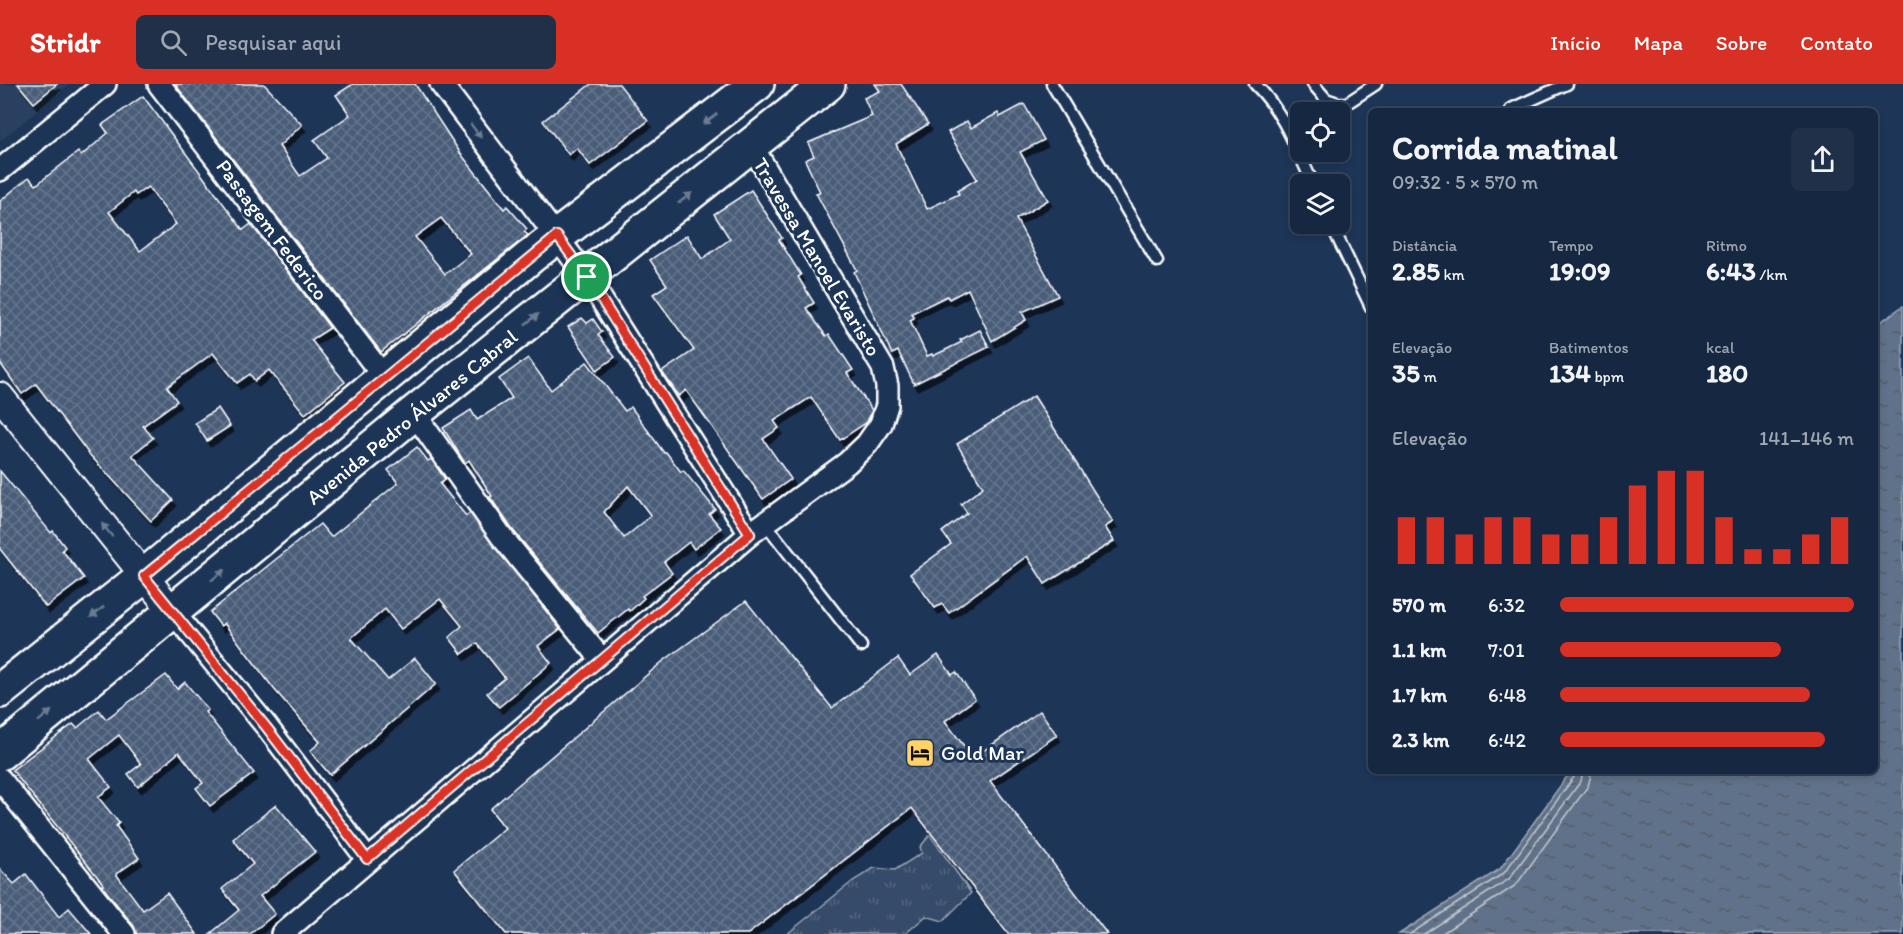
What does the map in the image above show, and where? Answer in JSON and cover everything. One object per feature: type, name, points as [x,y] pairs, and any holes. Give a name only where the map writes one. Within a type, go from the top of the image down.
[{"type":"main road","points":[[752,146],[744,129],[744,117],[774,84]]},
{"type":"main road","name":"Avenida Pedro Álvares Cabral","points":[[0,753],[414,413],[828,84]]},
{"type":"main road","points":[[0,691],[144,576],[557,236],[744,88]]},
{"type":"street","points":[[0,170],[105,84]]},
{"type":"street","name":"Passagem Federico","points":[[159,84],[384,377]]},
{"type":"street","points":[[282,934],[367,859],[757,529],[587,277],[441,84]]},
{"type":"street","name":"Travessa Manoel Evaristo","points":[[752,146],[883,368],[887,386],[887,405],[881,424],[867,444],[838,470],[757,529]]},
{"type":"street","points":[[0,396],[267,728],[367,859]]},
{"type":"street","points":[[414,413],[502,537],[602,660]]},
{"type":"street","points":[[0,779],[124,934]]},
{"type":"lane","points":[[1052,84],[1157,261]]},
{"type":"lane","points":[[1314,84],[1326,99],[1344,105],[1376,84]]},
{"type":"lane","points":[[1513,108],[1567,84]]},
{"type":"lane","points":[[1261,85],[1288,130],[1308,174]]},
{"type":"lane","points":[[1336,234],[1368,300]]},
{"type":"lane","points":[[757,529],[861,646]]},
{"type":"shaded area","points":[[0,84],[70,84],[0,141]]},
{"type":"green space","points":[[930,835],[971,893],[943,921],[926,916],[905,934],[787,934],[853,881],[874,868],[895,870],[922,853],[920,847]]},
{"type":"water","points":[[1903,306],[1903,934],[1399,934],[1500,869],[1569,774],[1878,774],[1878,324]]},
{"type":"building","points":[[18,84],[57,84],[34,103]]},
{"type":"building","points":[[175,84],[264,84],[302,125],[279,146],[300,176],[327,158],[314,140],[350,115],[336,95],[353,84],[415,84],[461,154],[504,209],[507,206],[527,229],[524,232],[528,235],[381,352]],"holes":[[[441,218],[471,254],[445,274],[415,237]]]},
{"type":"building","points":[[591,84],[619,84],[648,121],[590,165],[577,148],[569,155],[543,121]]},
{"type":"building","points":[[875,84],[901,84],[928,124],[896,144],[927,209],[959,194],[957,191],[977,179],[948,132],[967,121],[971,128],[998,113],[1000,117],[1024,104],[1044,140],[1020,152],[1048,200],[1016,219],[1058,296],[1022,312],[1026,320],[992,341],[968,289],[949,299],[947,296],[912,313],[914,318],[910,320],[927,356],[932,354],[933,356],[962,342],[960,340],[980,330],[989,347],[914,384],[898,351],[892,354],[854,272],[857,270],[816,193],[820,192],[805,160],[814,156],[808,143],[872,116],[864,98],[880,91]]},
{"type":"building","points":[[143,96],[243,230],[251,224],[330,328],[311,340],[345,382],[305,414],[269,370],[255,381],[250,374],[237,383],[213,353],[167,387],[177,401],[143,426],[153,438],[132,455],[173,500],[151,521],[89,454],[36,384],[22,394],[0,363],[0,201],[29,177],[36,185],[78,152],[81,156],[108,133],[102,125]],"holes":[[[148,187],[176,224],[140,251],[109,212],[134,192],[136,195]]]},
{"type":"building","points":[[751,190],[782,238],[779,240],[801,275],[798,277],[814,303],[806,308],[826,336],[829,334],[853,370],[847,373],[872,410],[867,422],[840,440],[811,397],[774,421],[779,428],[763,439],[791,479],[763,499],[686,390],[679,396],[662,372],[694,350],[653,294],[667,285],[650,260],[687,235],[702,259],[730,239],[714,214]]},
{"type":"building","points":[[582,318],[587,323],[593,319],[602,332],[598,335],[615,357],[597,370],[568,327]]},
{"type":"building","points":[[528,358],[551,390],[587,362],[625,411],[631,407],[664,453],[666,452],[681,472],[683,470],[715,509],[709,514],[721,528],[694,549],[689,542],[664,562],[672,573],[642,596],[644,598],[630,611],[628,609],[598,633],[512,529],[469,460],[465,463],[443,428],[471,410],[477,420],[512,398],[499,379]],"holes":[[[628,486],[651,516],[624,538],[604,512]]]},
{"type":"building","points":[[1034,396],[1113,522],[1105,527],[1114,541],[1045,584],[1027,556],[949,613],[942,604],[935,608],[910,574],[951,544],[942,532],[967,513],[961,504],[983,487],[957,444]]},
{"type":"building","points":[[218,408],[230,426],[207,441],[195,423]]},
{"type":"building","points":[[417,447],[428,461],[431,459],[445,479],[440,484],[466,516],[470,513],[560,629],[538,646],[551,663],[499,707],[487,693],[505,678],[477,643],[462,654],[449,637],[462,626],[440,599],[401,629],[385,609],[351,638],[388,680],[415,658],[436,684],[330,775],[310,751],[320,742],[274,689],[224,623],[221,626],[210,612],[320,524],[331,537],[398,483],[388,470]]},
{"type":"building","points":[[0,471],[51,533],[53,531],[65,547],[62,550],[84,578],[46,607],[0,549]]},
{"type":"building","points":[[746,601],[832,708],[898,658],[910,675],[938,655],[952,675],[956,672],[975,699],[945,721],[973,758],[1040,711],[1057,735],[990,781],[1107,934],[1008,934],[912,808],[748,934],[506,934],[454,870],[505,828],[490,809],[662,662]]},
{"type":"building","points":[[166,675],[177,689],[185,682],[208,710],[205,712],[254,773],[210,806],[196,788],[203,783],[179,752],[138,787],[128,774],[141,764],[119,735],[89,759],[111,787],[98,797],[119,823],[116,826],[139,858],[116,874],[143,910],[167,893],[197,934],[136,934],[134,926],[102,886],[104,885],[12,770],[73,724],[77,728],[99,710],[106,719]]},
{"type":"building","points":[[276,805],[315,852],[260,896],[275,914],[250,934],[210,934],[239,910],[222,889],[253,864],[233,839]]},
{"type":"building","points":[[0,869],[14,884],[26,874],[59,917],[69,908],[91,934],[0,934]]},
{"type":"place","name":"Gold Mar","points":[[920,753]]},
{"type":"route","points":[[557,236],[587,277],[750,534],[367,859],[267,728],[144,576],[557,236]]}]
